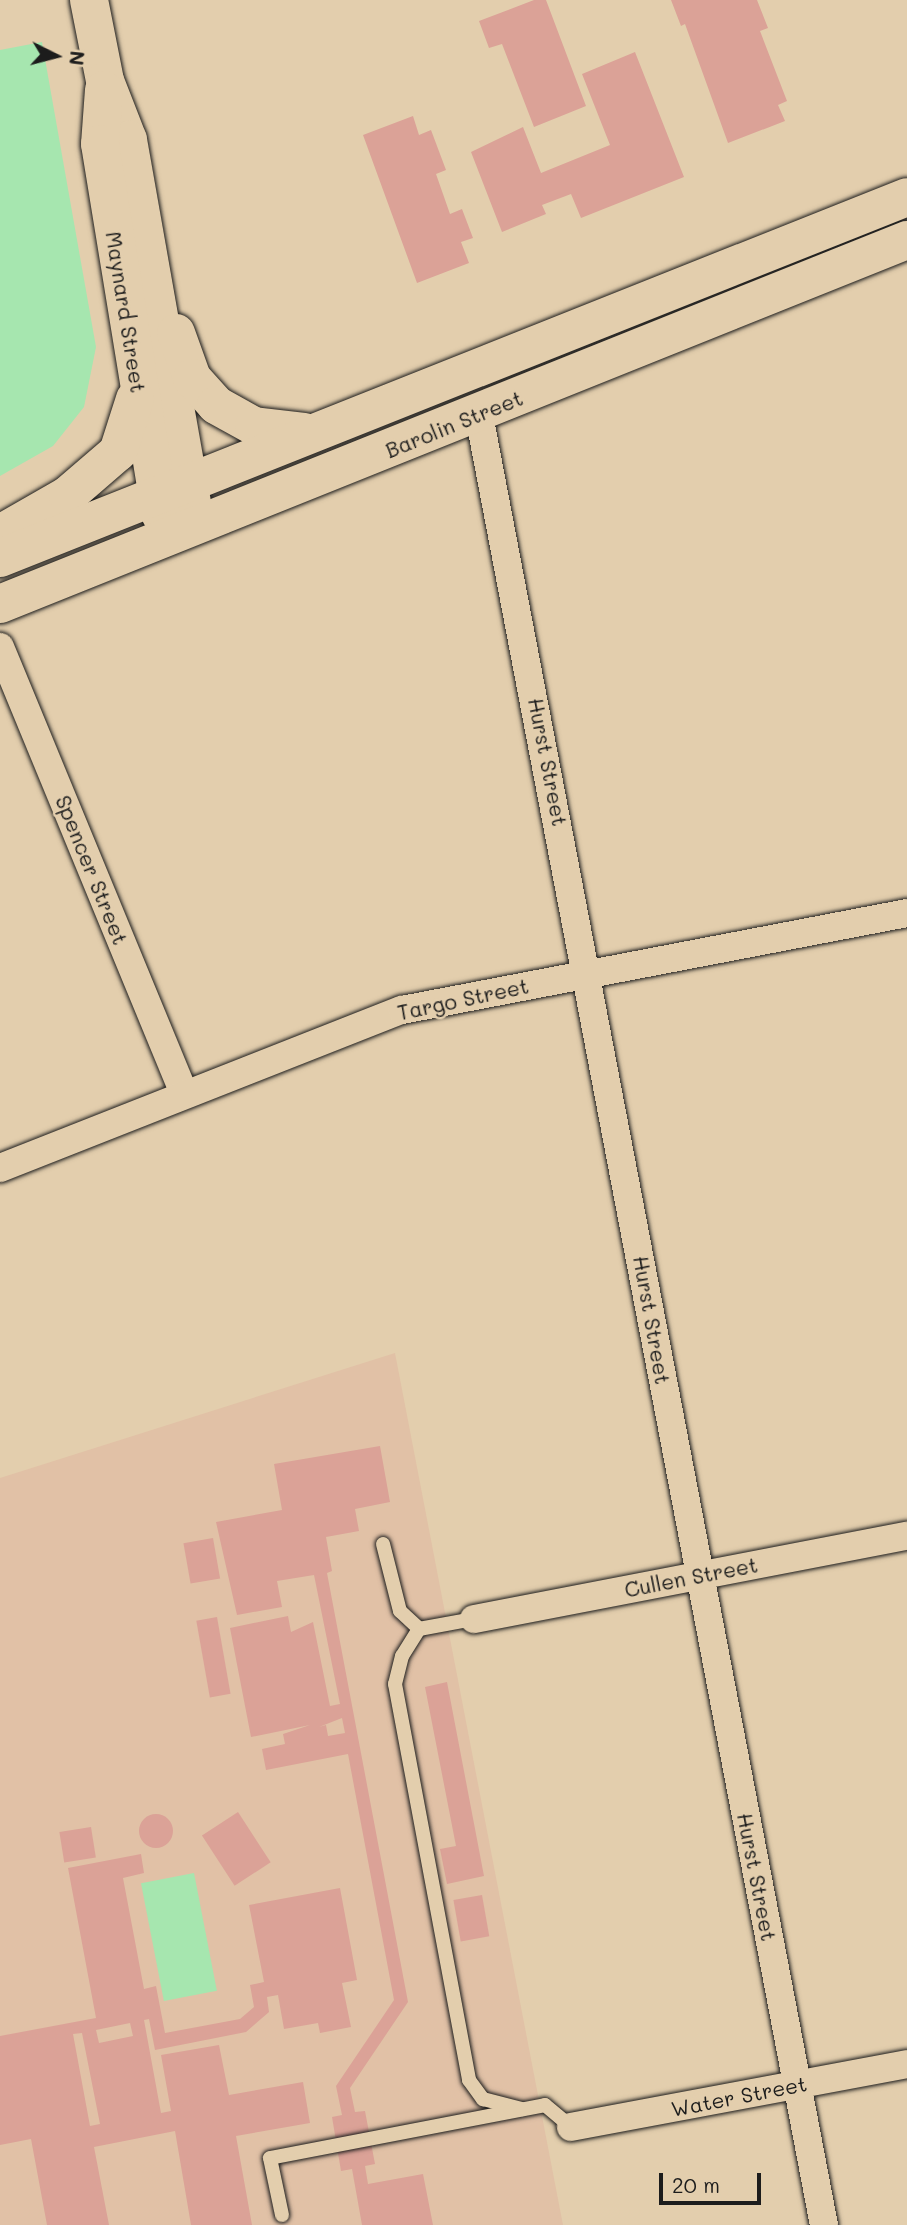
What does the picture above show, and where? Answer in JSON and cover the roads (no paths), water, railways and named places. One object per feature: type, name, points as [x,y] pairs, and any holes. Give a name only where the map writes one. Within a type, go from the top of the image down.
[{"type":"main road","name":"Maynard Street","points":[[89,0],[104,81],[128,140],[144,235],[172,486],[182,534]]},
{"type":"main road","name":"Maynard Street","points":[[104,81],[100,144],[137,388],[172,486]]},
{"type":"main road","points":[[0,558],[172,486],[907,197]]},
{"type":"main road","points":[[144,235],[183,361],[205,394],[254,426],[308,432]]},
{"type":"main road","name":"Barolin Street","points":[[0,604],[479,415],[907,240]]},
{"type":"main road","points":[[0,534],[68,495],[118,452],[127,437],[137,388]]},
{"type":"street","name":"Hurst Street","points":[[479,415],[589,973],[698,1576],[824,2225]]},
{"type":"street","name":"Spencer Street","points":[[0,647],[184,1093]]},
{"type":"street","name":"Targo Street","points":[[0,1168],[184,1093],[402,1010],[907,913]]},
{"type":"street","name":"Cullen Street","points":[[474,1619],[907,1536]]},
{"type":"street","name":"Water Street","points":[[571,2127],[907,2064]]},
{"type":"lane","points":[[383,1544],[400,1611],[419,1629]]},
{"type":"lane","points":[[474,1619],[419,1629],[402,1656],[396,1684],[469,2080],[483,2099],[522,2109]]},
{"type":"lane","points":[[282,2215],[270,2158],[545,2105],[571,2127]]}]
